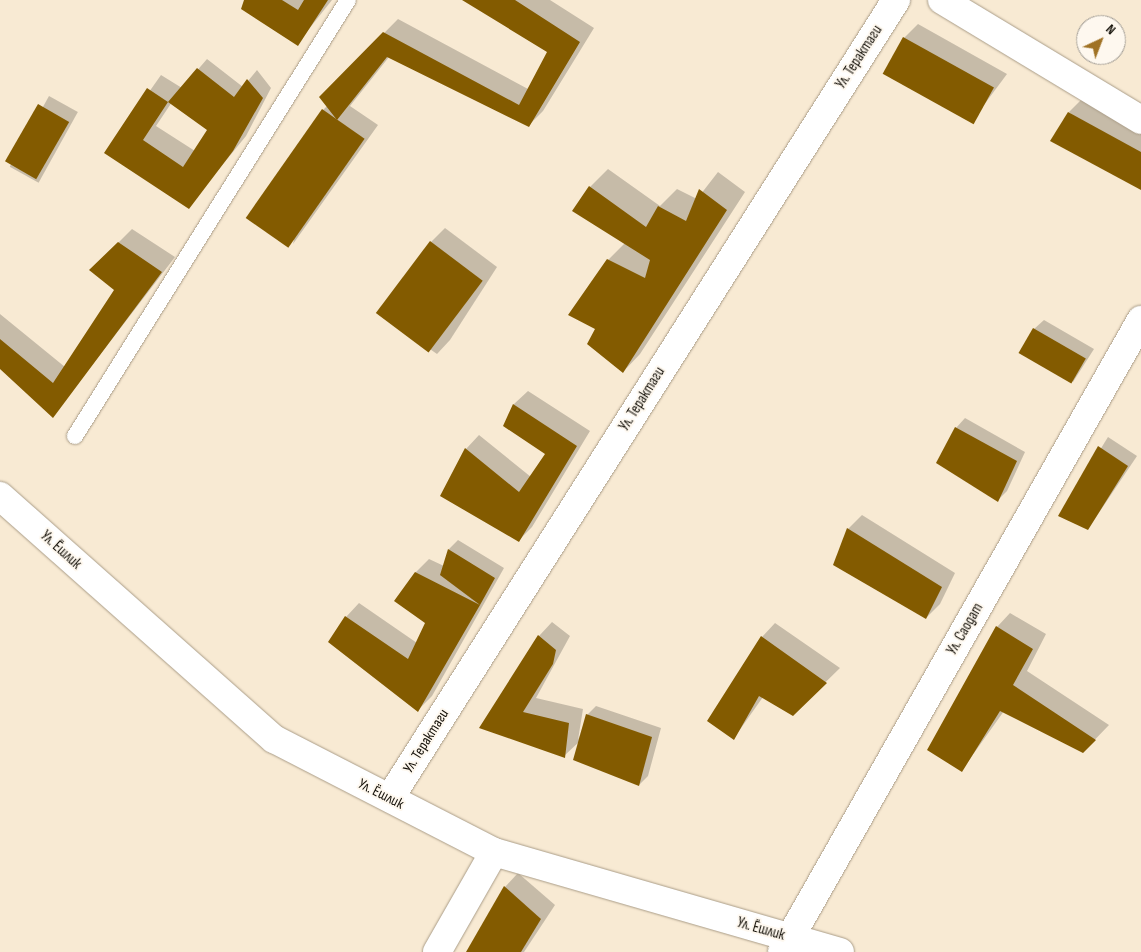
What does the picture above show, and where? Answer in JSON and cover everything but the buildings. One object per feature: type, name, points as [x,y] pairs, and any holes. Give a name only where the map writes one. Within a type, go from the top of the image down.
[{"type":"street","name":"Ул. Терактаги","points":[[390,798],[896,0]]},
{"type":"street","points":[[942,0],[1141,120]]},
{"type":"street","name":"Ул. Саодат","points":[[786,945],[1141,320]]},
{"type":"street","name":"Ул. Ёшлик","points":[[0,496],[274,739],[494,852],[786,945],[840,952]]},
{"type":"street","points":[[437,952],[494,852]]},
{"type":"lane","points":[[75,436],[348,0]]}]
